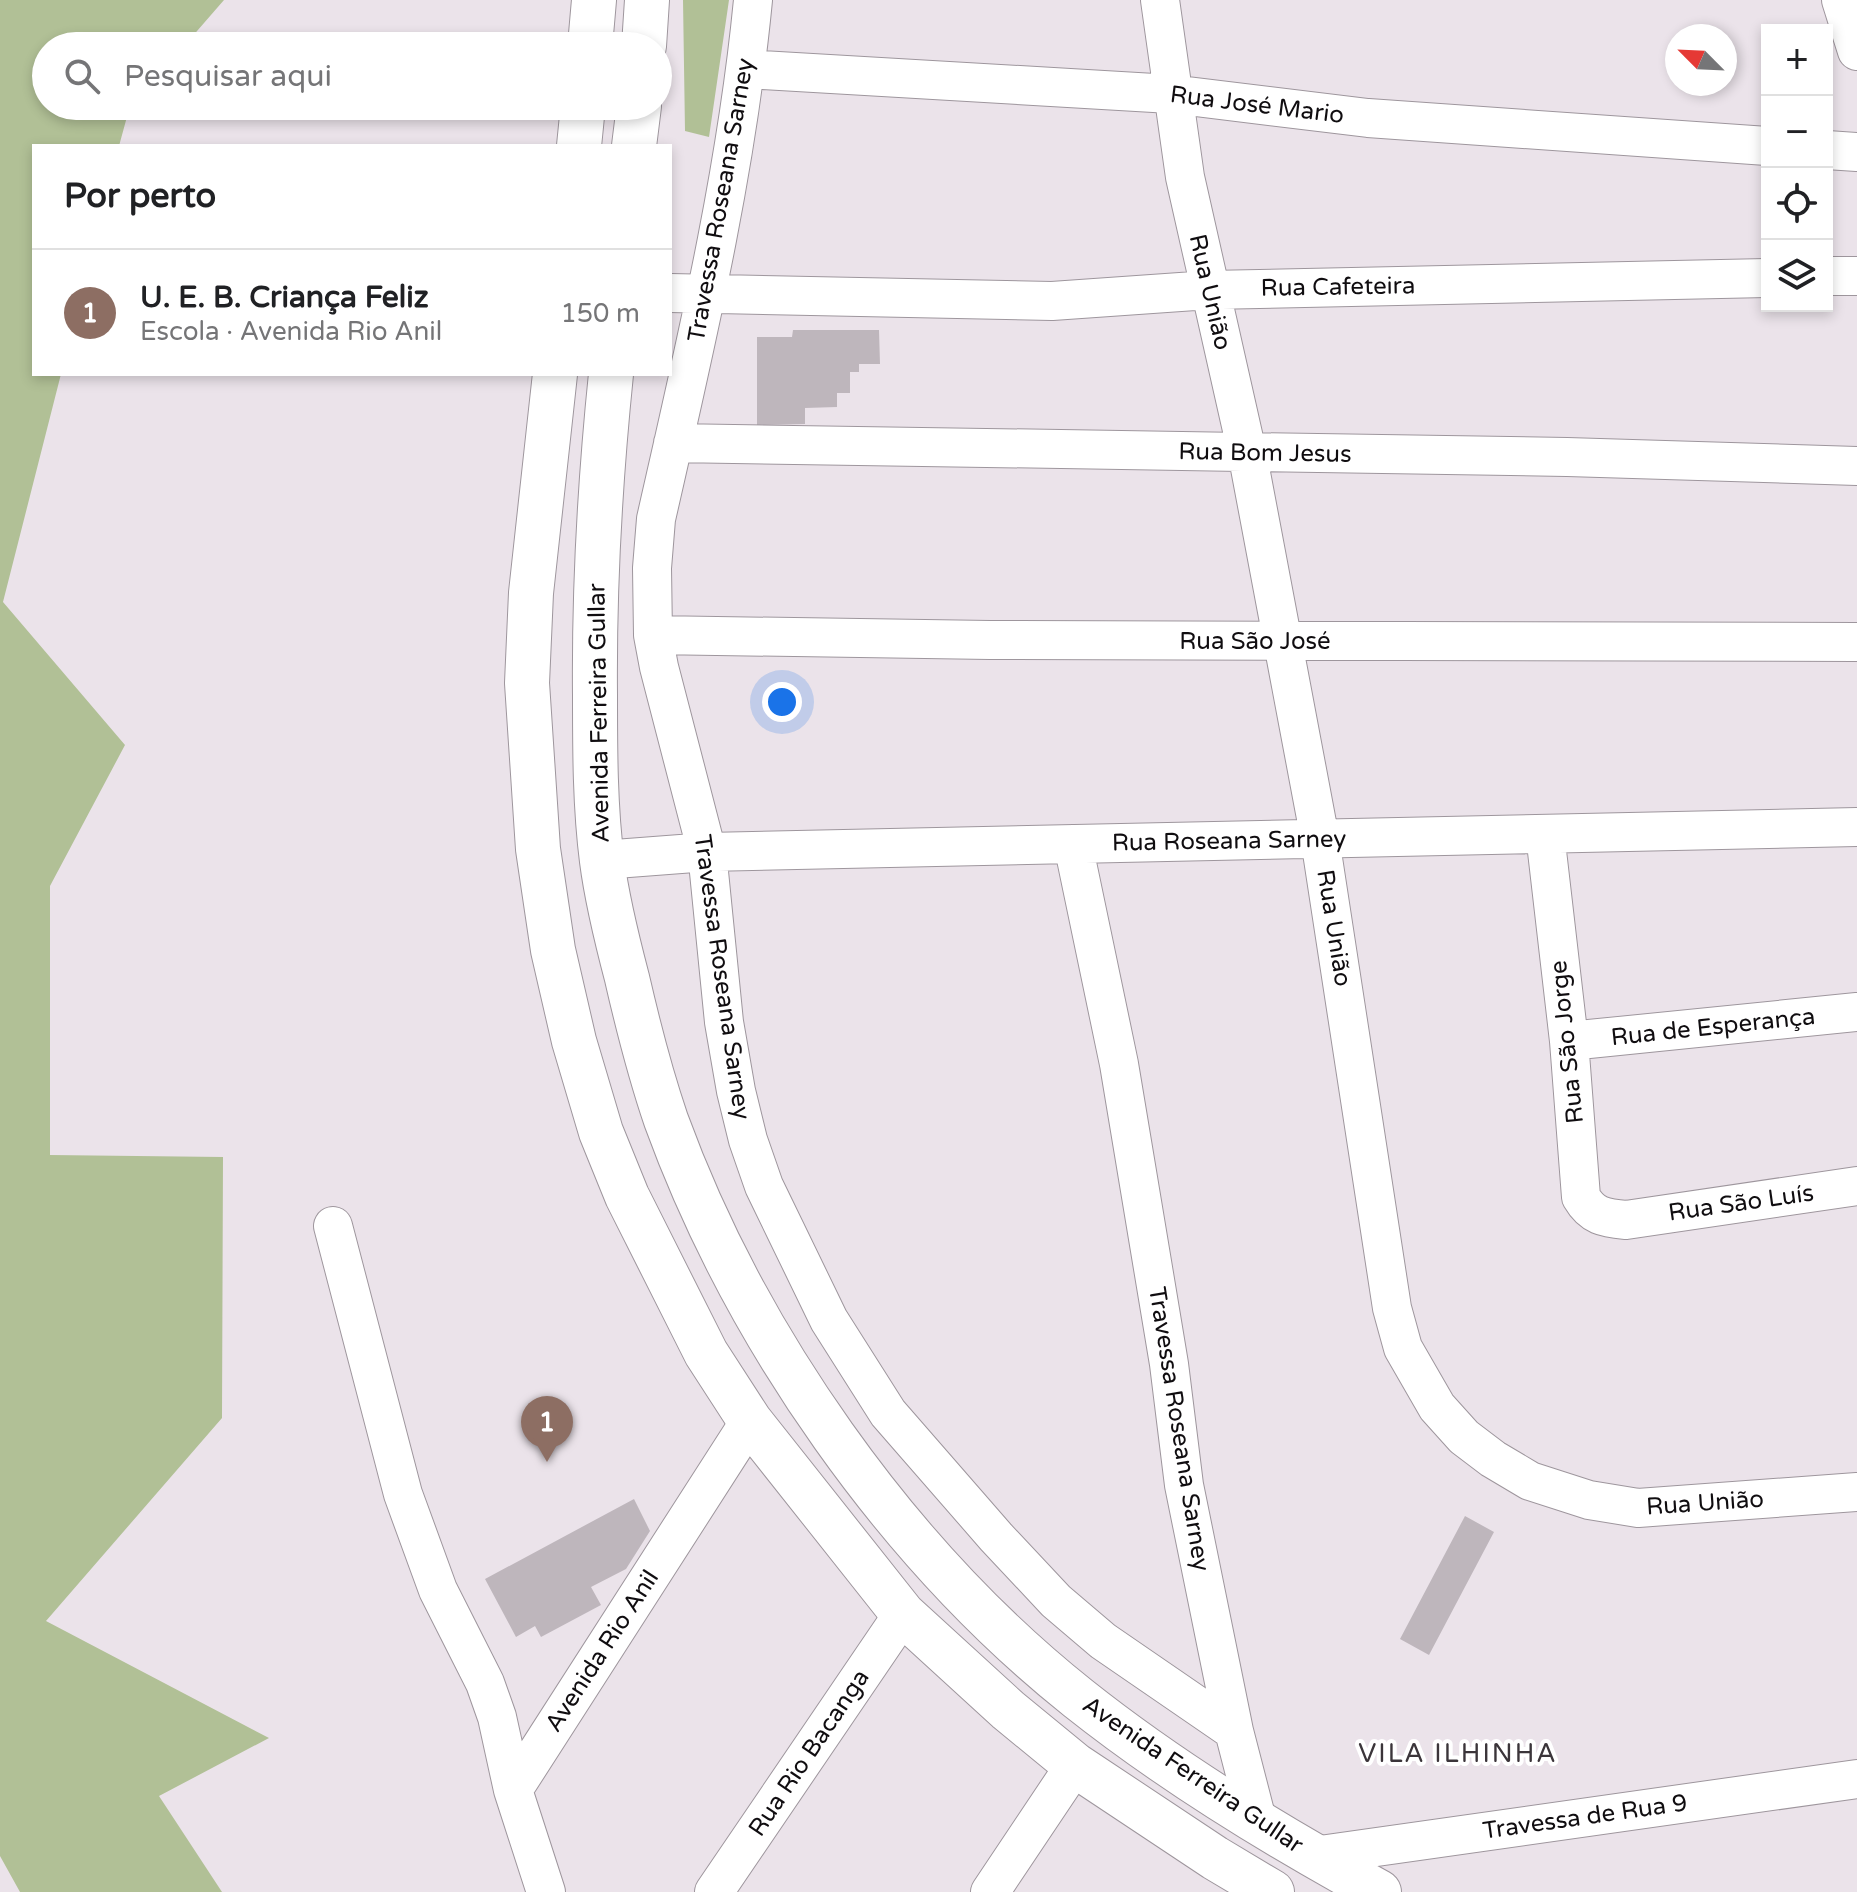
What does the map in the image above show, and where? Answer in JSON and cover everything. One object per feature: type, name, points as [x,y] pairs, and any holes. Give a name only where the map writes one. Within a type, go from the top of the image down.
[{"type":"main road","points":[[591,32],[594,0]]},
{"type":"main road","points":[[645,32],[647,0]]},
{"type":"main road","points":[[579,144],[582,120]]},
{"type":"main road","points":[[634,144],[637,120]]},
{"type":"main road","points":[[555,376],[531,593],[527,683],[538,849],[553,950],[574,1041],[601,1132],[622,1183],[706,1353],[750,1421],[903,1614],[1008,1710],[1075,1765],[1272,1892]]},
{"type":"main road","name":"Avenida Ferreira Gullar","points":[[611,376],[601,466],[594,599],[595,742],[602,860],[643,1045],[667,1120],[718,1240],[760,1323],[831,1431],[895,1516],[972,1601],[1028,1655],[1076,1697],[1138,1743],[1258,1824],[1379,1892]]},
{"type":"street","name":"Travessa Roseana Sarney","points":[[753,0],[746,69],[724,207],[688,293],[673,443],[653,537],[653,635],[707,852],[724,1022],[748,1140],[764,1186],[829,1320],[888,1413],[1056,1601],[1103,1641],[1234,1731]]},
{"type":"street","name":"Rua União","points":[[1160,0],[1185,177],[1247,452],[1320,839],[1392,1308],[1403,1348],[1437,1407],[1464,1437],[1530,1481],[1589,1500],[1638,1508],[1857,1492]]},
{"type":"street","points":[[1841,0],[1857,51]]},
{"type":"street","name":"Rua José Mario","points":[[746,69],[1171,94],[1368,118],[1761,146]]},
{"type":"street","points":[[1833,150],[1857,152]]},
{"type":"street","points":[[1833,276],[1857,276]]},
{"type":"street","name":"Rua Cafeteira","points":[[688,293],[1052,301],[1209,290],[1761,278]]},
{"type":"street","name":"Rua Bom Jesus","points":[[673,443],[1567,457],[1857,466]]},
{"type":"street","name":"Rua São José","points":[[653,635],[990,640],[1857,642]]},
{"type":"street","name":"Rua Roseana Sarney","points":[[602,860],[707,852],[1857,827]]},
{"type":"street","name":"Rua São Jorge","points":[[1545,834],[1569,1041],[1581,1197],[1594,1214],[1626,1220]]},
{"type":"street","name":"Travessa Roseana Sarney","points":[[1073,844],[1119,1064],[1169,1364],[1184,1485],[1234,1731],[1258,1824]]},
{"type":"street","name":"Rua de Esperança","points":[[1569,1041],[1857,1012]]},
{"type":"street","name":"Rua São Luís","points":[[1626,1220],[1857,1186]]},
{"type":"street","points":[[333,1226],[403,1494],[438,1590],[485,1683],[497,1717],[513,1790],[546,1892]]},
{"type":"street","name":"Avenida Rio Anil","points":[[513,1790],[750,1421]]},
{"type":"street","name":"Rua Rio Bacanga","points":[[714,1892],[903,1614]]},
{"type":"street","points":[[990,1892],[1075,1765]]},
{"type":"street","name":"Travessa de Rua 9","points":[[1313,1856],[1857,1779]]},
{"type":"green space","points":[[0,0],[224,0],[196,32],[32,32],[32,120],[126,120],[120,144],[32,144],[32,376],[60,376],[3,602],[125,745],[50,886],[50,1155],[223,1157],[222,1418],[46,1621],[269,1738],[159,1796],[222,1892],[20,1892],[0,1856]]},
{"type":"green space","points":[[683,0],[729,0],[709,137],[685,131]]},
{"type":"building","points":[[793,330],[879,330],[880,364],[859,364],[859,372],[850,372],[850,393],[837,393],[837,407],[805,408],[805,424],[757,425],[757,337],[792,337]]},
{"type":"building","points":[[634,1499],[650,1531],[626,1569],[591,1587],[601,1605],[541,1637],[535,1626],[516,1637],[485,1579]]},
{"type":"building","points":[[1465,1516],[1494,1532],[1429,1655],[1400,1639]]},
{"type":"place","name":"U. E. B. Criança Feliz","points":[[547,1462]]},
{"type":"district","name":"VILA ILHINHA","points":[[1458,1753]]}]
